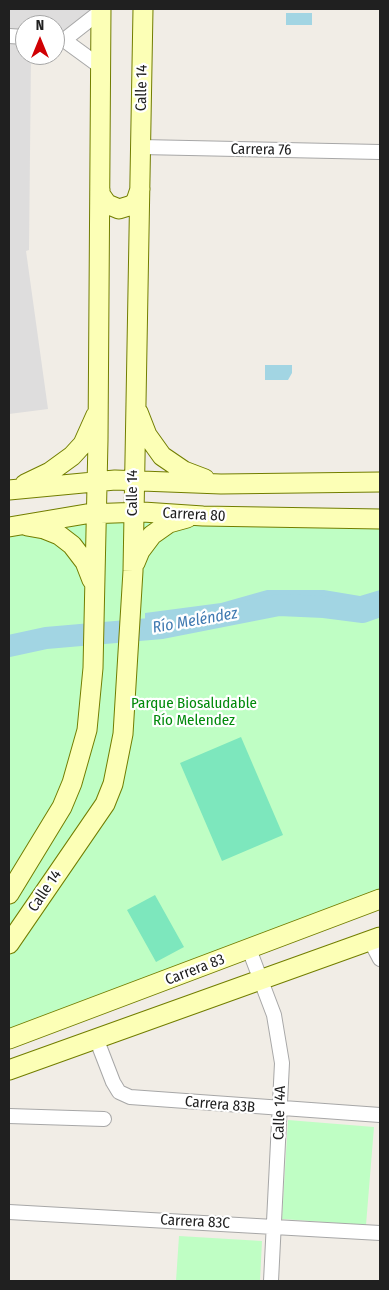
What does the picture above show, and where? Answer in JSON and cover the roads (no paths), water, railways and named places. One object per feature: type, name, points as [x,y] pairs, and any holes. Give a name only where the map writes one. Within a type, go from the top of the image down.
[{"type":"street","name":"Calle 14","points":[[9,944],[105,804],[113,784],[123,734],[133,571],[143,9]]},
{"type":"street","name":"Calle 14","points":[[9,894],[62,807],[72,783],[86,730],[93,668],[98,407],[101,10]]},
{"type":"street","points":[[65,35],[101,10]]},
{"type":"street","points":[[65,43],[100,67]]},
{"type":"street","name":"Carrera 76","points":[[141,147],[380,152]]},
{"type":"street","points":[[100,187],[100,194],[107,204],[119,209],[132,205],[139,195],[140,189]]},
{"type":"street","points":[[136,403],[143,427],[162,456],[184,471],[221,484]]},
{"type":"street","points":[[9,490],[38,479],[72,456],[83,444],[98,407]]},
{"type":"street","name":"Carrera 80","points":[[9,490],[97,481],[134,480],[221,484],[380,482]]},
{"type":"street","name":"Carrera 80","points":[[10,527],[96,514],[133,513],[380,519]]},
{"type":"street","points":[[133,571],[140,551],[152,535],[174,522],[203,516]]},
{"type":"street","points":[[10,527],[28,526],[44,529],[72,545],[90,572],[94,593]]},
{"type":"street","name":"Carrera 83","points":[[9,1039],[380,899]]},
{"type":"street","points":[[375,939],[380,959]]},
{"type":"street","name":"Carrera 83","points":[[9,1070],[260,978],[375,939]]},
{"type":"street","name":"Calle 14A","points":[[249,949],[274,1015],[280,1042],[281,1110],[271,1281]]},
{"type":"street","name":"Carrera 83B","points":[[96,1038],[113,1082],[119,1092],[130,1097],[281,1110],[380,1115]]},
{"type":"street","points":[[9,1116],[104,1119]]},
{"type":"street","name":"Carrera 83C","points":[[9,1212],[380,1233]]},
{"type":"water","points":[[286,13],[312,13],[312,25],[286,25]]},
{"type":"water","points":[[265,365],[292,365],[292,373],[288,380],[265,380]]},
{"type":"water","points":[[267,590],[324,590],[360,596],[380,590],[380,600],[357,606],[280,599],[145,624],[145,613],[221,603]]},
{"type":"waterway","name":"Río Meléndez","points":[[9,646],[46,638],[162,628],[279,605],[324,607],[363,612],[380,606]]},
{"type":"park label","name":"Parque Biosaludable Río Melendez","points":[[194,712]]}]
